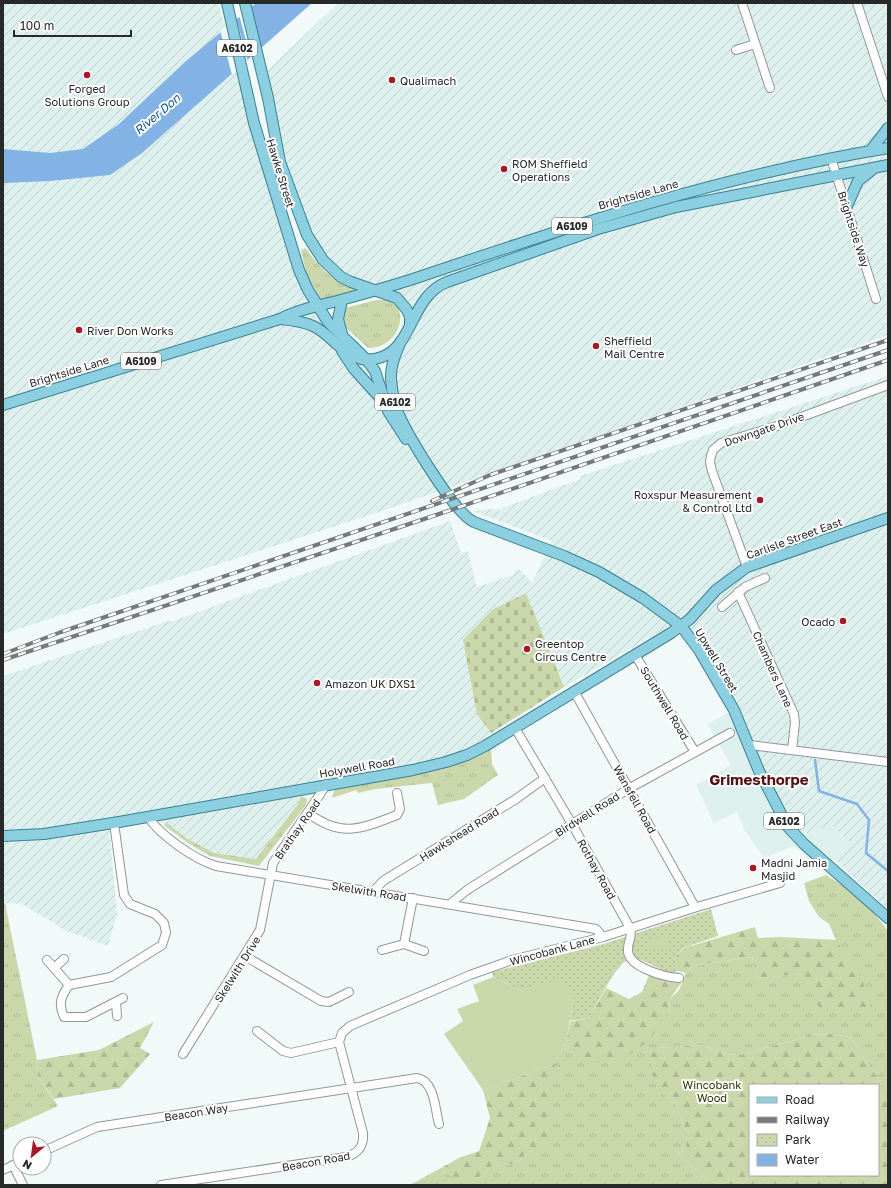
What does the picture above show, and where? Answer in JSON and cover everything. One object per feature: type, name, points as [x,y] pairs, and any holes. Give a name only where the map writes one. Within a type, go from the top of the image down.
[{"type":"main road","name":"Hawke Street","points":[[227,3],[263,154],[299,270],[317,306],[328,322],[342,336]]},
{"type":"main road","name":"Hawke Street","points":[[245,3],[280,162],[307,236],[319,254],[336,273],[351,282],[377,290]]},
{"type":"main road","points":[[871,150],[888,128]]},
{"type":"main road","name":"Brightside Lane","points":[[377,290],[526,240],[652,201],[721,183],[832,158],[888,148]]},
{"type":"main road","name":"Brightside Lane","points":[[410,324],[423,300],[441,285],[598,229],[676,207],[888,165]]},
{"type":"main road","points":[[847,206],[858,181],[874,167]]},
{"type":"main road","points":[[377,290],[389,294],[399,300],[410,317],[410,324],[401,341],[384,356],[366,359],[342,336],[338,319],[342,300],[377,290]]},
{"type":"main road","name":"Brightside Lane","points":[[3,405],[280,319],[291,313],[342,300]]},
{"type":"main road","name":"Brightside Lane","points":[[280,319],[313,326],[350,356],[366,359]]},
{"type":"main road","name":"Upwell Street","points":[[401,341],[393,361],[391,372],[394,400],[403,421],[423,458]]},
{"type":"main road","points":[[340,349],[354,369],[377,393],[388,411]]},
{"type":"main road","name":"Upwell Street","points":[[366,359],[375,371],[388,411],[403,435],[423,458],[463,515],[468,519],[564,556],[599,572],[643,598],[682,626],[696,645],[734,710],[765,783],[788,827],[807,848],[888,918]]},
{"type":"main road","name":"Carlisle Street East","points":[[682,626],[716,590],[747,567],[888,518]]},
{"type":"main road","name":"Holywell Road","points":[[3,836],[44,834],[114,823],[327,784],[413,770],[446,762],[467,755],[515,728],[682,626]]},
{"type":"street","points":[[742,3],[770,88]]},
{"type":"street","points":[[857,3],[884,72],[888,97]]},
{"type":"street","points":[[736,50],[755,44]]},
{"type":"street","name":"Brightside Way","points":[[832,158],[836,175],[876,299]]},
{"type":"street","name":"Downgate Drive","points":[[747,567],[712,471],[710,462],[713,450],[721,443],[777,426],[888,385]]},
{"type":"street","points":[[722,607],[738,592],[755,581],[765,578]]},
{"type":"street","name":"Chambers Lane","points":[[738,592],[794,714],[795,722],[792,750]]},
{"type":"street","name":"Southwell Road","points":[[635,654],[695,752]]},
{"type":"street","name":"Wansfell Road","points":[[574,692],[630,788],[695,907]]},
{"type":"street","name":"Rothay Road","points":[[515,728],[572,824],[630,928]]},
{"type":"street","name":"Birdwell Road","points":[[450,904],[467,890],[630,788],[730,733]]},
{"type":"street","points":[[750,745],[888,762]]},
{"type":"street","name":"Hawkshead Road","points":[[374,891],[383,881],[516,798],[545,778]]},
{"type":"street","name":"Brathay Road","points":[[270,876],[273,863],[308,814],[327,784]]},
{"type":"street","points":[[308,814],[327,826],[351,829],[397,815],[400,809],[397,793]]},
{"type":"street","name":"Skelwith Road","points":[[148,817],[167,836],[208,863],[270,876],[374,891],[596,929],[603,936]]},
{"type":"street","points":[[114,823],[124,895],[130,904],[155,914],[164,923],[166,933],[162,945],[111,977],[68,985],[62,995],[60,1008],[64,1016],[86,1017],[120,1000],[117,1016]]},
{"type":"street","name":"Skelwith Drive","points":[[183,1054],[260,930],[270,876]]},
{"type":"street","name":"Wincobank Lane","points":[[340,1042],[342,1033],[350,1026],[470,975],[512,960],[603,936],[695,907],[780,883]]},
{"type":"street","points":[[404,944],[412,898]]},
{"type":"street","points":[[630,928],[632,934],[628,949],[629,956],[632,961],[657,974],[678,978]]},
{"type":"street","points":[[382,950],[404,944],[424,951]]},
{"type":"street","points":[[245,956],[321,1001],[329,1002],[349,992]]},
{"type":"street","points":[[54,968],[64,959]]},
{"type":"street","points":[[47,960],[68,985]]},
{"type":"street","points":[[257,1031],[283,1051],[291,1053],[340,1042]]},
{"type":"street","name":"Beacon Road","points":[[161,1185],[352,1156],[357,1152],[364,1141],[360,1115],[340,1042]]},
{"type":"street","name":"Beacon Way","points":[[52,1147],[97,1127],[417,1078],[422,1079],[429,1086],[439,1124]]},
{"type":"street","points":[[3,1170],[12,1166]]},
{"type":"shaded area","points":[[3,3],[218,3],[312,298],[366,359],[388,411],[403,421],[391,380],[410,324],[404,305],[351,282],[319,255],[291,188],[262,76],[338,3],[888,3],[888,335],[382,511],[3,634]]},
{"type":"shaded area","points":[[888,376],[888,909],[835,860],[852,844],[830,824],[808,835],[776,794],[693,633],[675,623],[564,687],[526,593],[477,714],[491,733],[469,750],[413,767],[305,784],[298,804],[256,859],[214,853],[186,838],[168,824],[165,826],[156,819],[109,826],[117,914],[108,946],[67,931],[22,904],[5,903],[3,897],[3,676],[171,620],[173,621],[450,521],[461,553],[468,551],[477,587],[513,575],[519,569],[532,583],[552,541],[473,511],[491,509],[501,510],[502,508],[581,479],[580,476]]},
{"type":"shaded area","points":[[733,710],[776,794],[807,835],[830,824],[852,844],[835,860],[820,869],[794,846],[764,858],[745,831],[737,812],[714,823],[696,785],[731,765],[707,724]]},
{"type":"green space","points":[[306,248],[316,262],[328,274],[334,279],[357,291],[321,300],[306,273],[301,250]]},
{"type":"green space","points":[[376,300],[388,301],[396,306],[400,314],[400,323],[390,340],[380,346],[368,348],[341,323],[345,308]]},
{"type":"green space","points":[[526,593],[564,687],[491,733],[477,714],[463,640],[492,610]]},
{"type":"green space","points":[[491,748],[492,764],[498,775],[464,799],[438,805],[432,783],[375,789],[358,793],[356,790],[332,798],[335,788],[450,766]]},
{"type":"green space","points":[[301,796],[307,799],[306,805],[259,866],[210,856],[188,843],[165,826],[167,823],[186,838],[214,853],[256,859],[298,804]]},
{"type":"green space","points":[[826,875],[862,898],[888,931],[888,1093],[850,1037],[830,1034],[812,1035],[740,1055],[726,1054],[702,1045],[657,1048],[663,1092],[677,1107],[687,1133],[686,1147],[679,1154],[712,1185],[410,1185],[441,1168],[445,1173],[478,1178],[492,1166],[514,1164],[537,1146],[536,1114],[539,1090],[546,1075],[565,1048],[576,1057],[669,1013],[670,999],[679,990],[686,973],[693,966],[752,957],[758,978],[804,974],[836,940],[829,924],[819,917],[809,901],[804,883]]},
{"type":"green space","points":[[5,903],[37,1060],[38,1076],[58,1106],[3,1131],[3,904]]},
{"type":"green space","points":[[711,909],[718,936],[683,948],[674,958],[678,971],[675,972],[663,970],[638,959],[631,959],[623,963],[612,977],[590,1017],[570,1021],[574,996],[537,985],[521,991],[493,977],[492,972],[600,945]]},
{"type":"green space","points":[[755,927],[758,938],[781,937],[836,940],[862,979],[871,1008],[820,1011],[804,974],[758,978],[752,957],[693,966],[686,973],[678,971],[674,958],[684,948]]},
{"type":"green space","points":[[668,937],[670,948],[649,949],[647,942],[651,938]]},
{"type":"green space","points":[[649,975],[681,983],[670,999],[669,1013],[649,1040],[633,1053],[611,1063],[588,1062],[576,1057],[565,1048],[570,1022],[590,1017],[606,988],[629,999],[642,992]]},
{"type":"green space","points":[[493,977],[521,991],[537,985],[559,980],[574,996],[565,1048],[557,1063],[483,1090],[444,1034],[463,1021],[457,1009],[479,1001],[473,985]]},
{"type":"green space","points":[[154,1022],[140,1048],[150,1054],[120,1088],[54,1099],[38,1076],[37,1060],[99,1050]]},
{"type":"green space","name":"Wincobank Wood","points":[[830,1034],[850,1037],[888,1093],[888,1185],[712,1185],[679,1154],[686,1147],[687,1133],[677,1107],[663,1092],[652,1074],[650,1056],[657,1048],[702,1045],[726,1054],[740,1055],[812,1035]]},
{"type":"green space","points":[[557,1063],[540,1085],[552,1094],[548,1116],[535,1127],[555,1132],[548,1149],[537,1146],[514,1164],[492,1166],[478,1178],[459,1179],[445,1173],[441,1168],[461,1157],[479,1151],[490,1118],[483,1090]]},
{"type":"water","name":"River Don","points":[[256,3],[312,3],[142,153],[110,175],[50,181],[3,183],[3,149],[50,153],[83,149],[119,124],[186,61]]},
{"type":"pier","points":[[249,6],[262,50],[251,59],[239,15]]},
{"type":"pier","points":[[236,17],[248,62],[232,75],[220,30]]},
{"type":"waterway","points":[[815,760],[819,791],[857,804],[869,820],[866,853],[888,871]]},
{"type":"railway","points":[[432,501],[490,475],[888,340]]},
{"type":"railway","points":[[3,654],[61,632],[888,350]]},
{"type":"railway","points":[[3,660],[445,512],[888,360]]},
{"type":"place","name":"Forged Solutions Group","points":[[87,75]]},
{"type":"place","name":"Qualimach","points":[[392,80]]},
{"type":"place","name":"ROM Sheffield Operations","points":[[504,169]]},
{"type":"place","name":"River Don Works","points":[[79,330]]},
{"type":"place","name":"Sheffield Mail Centre","points":[[596,346]]},
{"type":"place","name":"Roxspur Measurement & Control Ltd","points":[[760,500]]},
{"type":"place","name":"Ocado","points":[[843,621]]},
{"type":"place","name":"Greentop Circus Centre","points":[[527,649]]},
{"type":"place","name":"Amazon UK DXS1","points":[[317,683]]},
{"type":"place","name":"Madni Jamia Masjid","points":[[753,868]]},
{"type":"district","name":"Grimesthorpe","points":[[759,779]]}]
